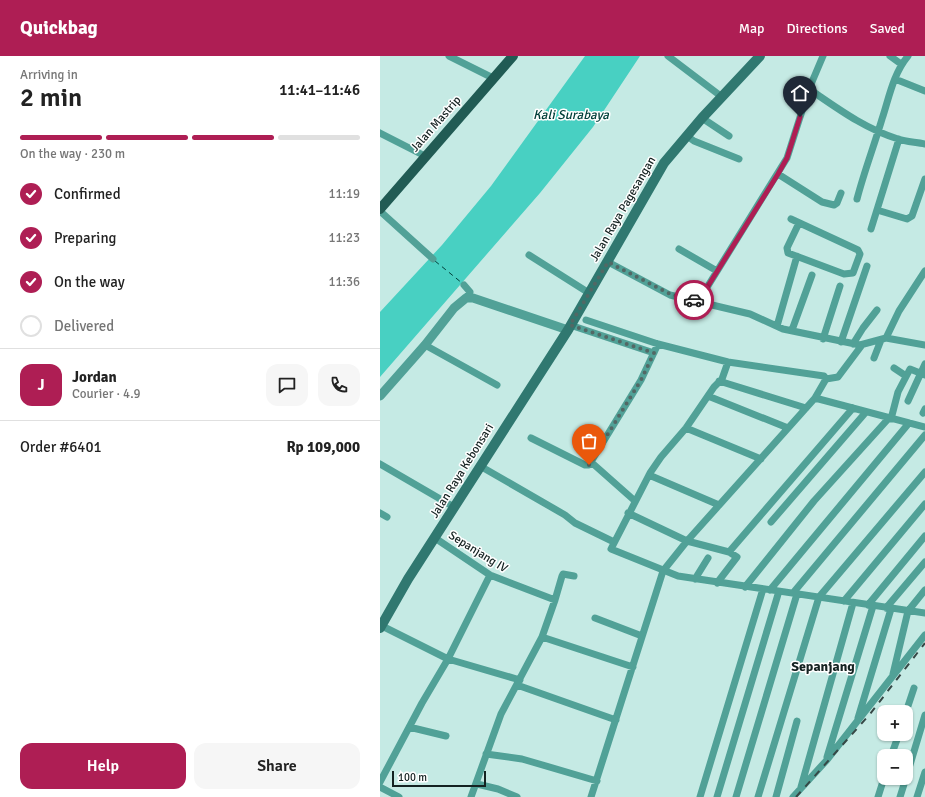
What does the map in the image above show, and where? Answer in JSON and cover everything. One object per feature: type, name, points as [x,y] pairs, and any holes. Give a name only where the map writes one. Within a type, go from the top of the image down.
[{"type":"main road","name":"Jalan Mastrip","points":[[380,210],[425,156],[513,56]]},
{"type":"main road","name":"Jalan Raya Pagesangan","points":[[569,327],[664,163],[702,118],[760,56]]},
{"type":"main road","name":"Jalan Raya Kebonsari","points":[[380,626],[569,327]]},
{"type":"street","points":[[449,56],[493,78]]},
{"type":"street","points":[[668,56],[722,97]]},
{"type":"street","points":[[698,302],[778,174],[789,153],[809,89],[823,56]]},
{"type":"street","points":[[890,56],[901,64]]},
{"type":"street","points":[[857,199],[865,167],[895,79],[901,64],[908,56]]},
{"type":"street","points":[[895,79],[925,91]]},
{"type":"street","points":[[809,89],[848,116],[878,131],[898,139],[925,144]]},
{"type":"street","points":[[702,118],[729,136]]},
{"type":"street","points":[[380,133],[425,156]]},
{"type":"street","points":[[687,136],[694,141],[739,159]]},
{"type":"street","points":[[871,229],[898,139]]},
{"type":"street","points":[[778,174],[822,202],[834,206],[837,203],[841,193]]},
{"type":"street","points":[[877,210],[908,219],[912,216],[925,179]]},
{"type":"street","points":[[380,210],[433,259]]},
{"type":"street","points":[[791,219],[858,250],[860,254],[853,273],[849,275],[787,251],[798,223]]},
{"type":"street","points":[[679,249],[716,271]]},
{"type":"street","points":[[529,255],[589,294]]},
{"type":"street","points":[[777,326],[797,256]]},
{"type":"street","points":[[608,262],[670,294],[750,314],[777,326],[823,339],[858,345],[883,339],[925,346]]},
{"type":"street","points":[[841,342],[867,266]]},
{"type":"street","points":[[874,358],[899,311],[925,271]]},
{"type":"street","points":[[792,330],[812,275]]},
{"type":"street","points":[[380,396],[425,345],[454,308],[466,298],[470,292],[464,285]]},
{"type":"street","points":[[823,339],[840,286]]},
{"type":"street","points":[[466,298],[473,298],[654,353]]},
{"type":"street","points":[[586,320],[658,344],[728,362],[824,376],[829,379],[838,377],[858,345],[863,328],[877,310]]},
{"type":"street","points":[[531,438],[585,465],[589,465],[641,380],[658,344]]},
{"type":"street","points":[[425,345],[497,385]]},
{"type":"street","points":[[728,362],[719,381],[686,428],[661,457],[649,474],[611,549],[663,571],[694,579],[925,613]]},
{"type":"street","points":[[908,401],[923,374],[925,364]]},
{"type":"street","points":[[894,368],[906,376]]},
{"type":"street","points":[[745,587],[814,501],[891,417],[898,392],[906,376],[912,369],[923,374]]},
{"type":"street","points":[[591,797],[663,571],[687,541],[816,398],[829,379]]},
{"type":"street","points":[[719,381],[806,408]]},
{"type":"street","points":[[708,396],[788,428]]},
{"type":"street","points":[[816,398],[925,427]]},
{"type":"street","points":[[729,552],[853,408]]},
{"type":"street","points":[[771,522],[866,412]]},
{"type":"street","points":[[700,797],[766,589],[909,423]]},
{"type":"street","points":[[686,428],[761,459]]},
{"type":"street","points":[[736,797],[795,594],[925,435]]},
{"type":"street","points":[[591,462],[635,501]]},
{"type":"street","points":[[380,464],[454,507]]},
{"type":"street","points":[[480,466],[566,515],[575,523],[614,542]]},
{"type":"street","points":[[758,797],[819,597],[925,472]]},
{"type":"street","points":[[649,474],[719,505]]},
{"type":"street","points":[[844,601],[925,504]]},
{"type":"street","points":[[380,513],[387,517]]},
{"type":"street","points":[[628,513],[687,541],[729,552],[737,557],[717,583]]},
{"type":"street","points":[[826,761],[870,605],[925,536]]},
{"type":"street","name":"Sepanjang IV","points":[[435,538],[490,575],[555,600]]},
{"type":"street","points":[[694,579],[708,558]]},
{"type":"street","points":[[857,721],[889,608],[925,562]]},
{"type":"street","points":[[380,782],[448,659],[490,575]]},
{"type":"street","points":[[471,797],[477,784],[486,754],[501,714],[542,637],[562,576],[574,576]]},
{"type":"street","points":[[892,677],[908,611],[925,590]]},
{"type":"street","points":[[717,797],[779,591]]},
{"type":"street","points":[[800,790],[852,603]]},
{"type":"street","points":[[595,618],[642,636]]},
{"type":"street","points":[[380,626],[448,659],[518,682],[616,720]]},
{"type":"street","points":[[793,797],[826,761],[925,635]]},
{"type":"street","points":[[542,637],[633,667]]},
{"type":"street","points":[[908,705],[914,688]]},
{"type":"street","points":[[913,755],[925,715]]},
{"type":"street","points":[[776,797],[798,721]]},
{"type":"street","points":[[410,727],[446,736]]},
{"type":"street","points":[[486,754],[522,759],[596,781]]},
{"type":"street","points":[[917,797],[925,772]]},
{"type":"street","points":[[477,784],[498,789],[518,797]]},
{"type":"street","points":[[878,797],[882,785]]},
{"type":"street","points":[[900,797],[904,785]]},
{"type":"street","points":[[380,787],[399,797]]},
{"type":"water","name":"Kali Surabaya","points":[[585,56],[640,56],[593,127],[540,193],[380,377],[380,312],[442,245],[491,186]]},
{"type":"ferry route","points":[[435,261],[462,283]]},
{"type":"railway","points":[[796,797],[870,714],[925,643]]},
{"type":"way so far","points":[[589,465],[641,380],[654,353],[570,325],[608,262],[670,294],[694,300]]},
{"type":"district","name":"Sepanjang","points":[[823,666]]},
{"type":"route","points":[[694,300],[698,302],[778,174],[787,158],[800,117]]}]
